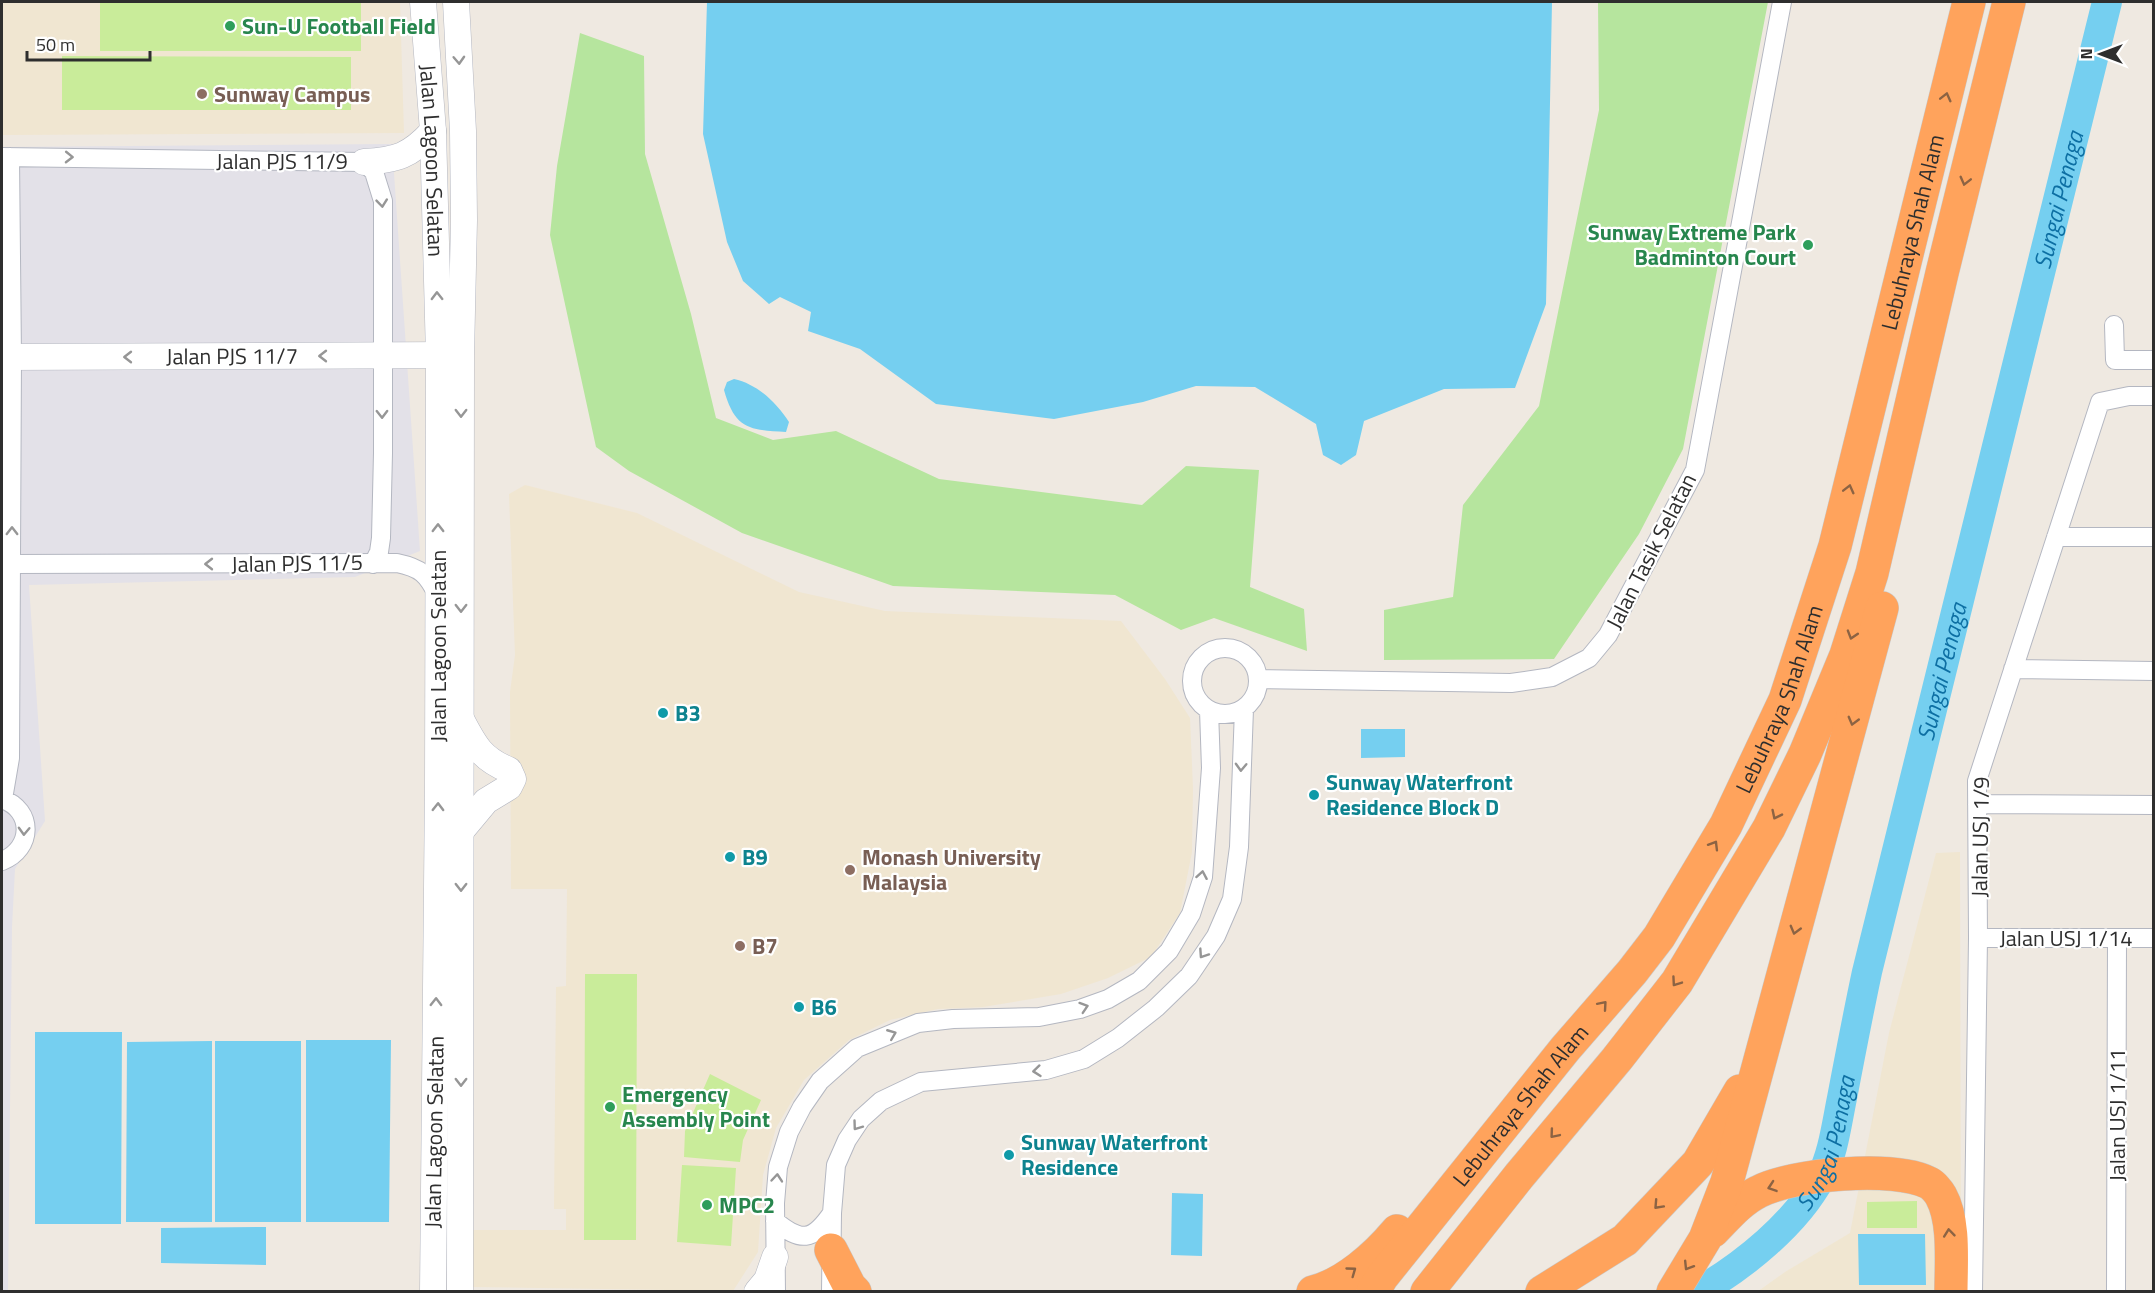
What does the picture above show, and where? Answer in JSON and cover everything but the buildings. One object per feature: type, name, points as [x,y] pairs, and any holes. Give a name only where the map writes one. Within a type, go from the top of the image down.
[{"type":"highway","name":"Lebuhraya Shah Alam","points":[[1378,1284],[1565,1049],[1632,972],[1659,937],[1726,825],[1785,700],[1835,546],[1969,2]]},
{"type":"highway","name":"Lebuhraya Shah Alam","points":[[1427,1292],[1677,982],[1769,828],[1805,754],[1846,655],[1872,573],[1942,273],[2009,2]]},
{"type":"highway","points":[[1673,1292],[1705,1239],[1727,1182],[1867,671],[1898,546],[1917,444],[1942,273]]},
{"type":"highway","points":[[1313,1292],[1350,1274],[1386,1244],[1489,1124],[1565,1049]]},
{"type":"highway","points":[[1542,1292],[1625,1240],[1698,1162],[1762,1053]]},
{"type":"highway","points":[[1705,1239],[1737,1206],[1759,1191],[1791,1180],[1873,1172],[1910,1177],[1930,1183],[1941,1197],[1948,1219],[1952,1252],[1951,1292]]},
{"type":"highway","points":[[831,1250],[850,1287],[855,1292]]},
{"type":"main road","name":"Jalan Lagoon Selatan","points":[[423,2],[450,355],[462,721],[461,1289]]},
{"type":"main road","name":"Jalan Lagoon Selatan","points":[[433,1292],[438,596],[450,355],[464,220],[463,131],[456,2]]},
{"type":"main road","points":[[364,162],[391,160],[408,154],[433,131]]},
{"type":"main road","name":"Jalan PJS 11/7","points":[[7,357],[450,355]]},
{"type":"main road","points":[[461,831],[486,801],[509,787],[513,778],[509,770],[494,764],[483,755],[462,721]]},
{"type":"main road","points":[[757,1292],[767,1280],[775,1257]]},
{"type":"street","name":"Jalan Tasik Selatan","points":[[1259,679],[1511,683],[1552,677],[1589,658],[1608,635],[1695,470],[1782,2]]},
{"type":"street","points":[[2,861],[20,849],[26,830],[25,820],[20,811],[13,804],[2,799],[10,758],[12,564],[7,357],[6,157]]},
{"type":"street","name":"Jalan PJS 11/9","points":[[6,157],[364,162],[374,172],[383,201],[382,355]]},
{"type":"street","points":[[2114,325],[2115,360],[2154,360]]},
{"type":"street","name":"Jalan PJS 11/5","points":[[12,564],[373,564],[379,552],[381,538],[382,355]]},
{"type":"street","name":"Jalan USJ 1/9","points":[[1973,1292],[1978,938],[1977,781],[2100,402],[2129,396],[2154,396]]},
{"type":"street","points":[[2056,537],[2154,537]]},
{"type":"street","points":[[373,564],[397,563],[420,571],[429,579],[438,596]]},
{"type":"street","points":[[1219,647],[1230,647],[1250,658],[1259,679],[1252,701],[1244,709],[1227,714],[1209,710],[1200,703],[1194,692],[1192,681],[1193,670],[1199,660],[1208,652],[1219,647]]},
{"type":"street","points":[[2013,669],[2154,671]]},
{"type":"street","points":[[831,1292],[831,1213],[836,1165],[847,1140],[861,1119],[881,1101],[921,1083],[1046,1070],[1084,1059],[1118,1038],[1156,1008],[1189,976],[1216,936],[1232,899],[1239,847],[1244,709]]},
{"type":"street","points":[[776,1292],[775,1221],[778,1167],[789,1132],[802,1107],[820,1081],[857,1048],[918,1023],[953,1019],[1039,1017],[1080,1009],[1108,999],[1138,981],[1169,951],[1191,914],[1203,877],[1211,768],[1209,710]]},
{"type":"street","points":[[1977,804],[2154,805]]},
{"type":"street","name":"Jalan USJ 1/14","points":[[1978,938],[2154,938]]},
{"type":"street","name":"Jalan USJ 1/11","points":[[2116,1292],[2117,938]]},
{"type":"street","points":[[775,1221],[791,1234],[807,1236],[821,1229],[831,1213]]},
{"type":"shaded area","name":"Sunway Campus","points":[[2,2],[400,2],[404,133],[2,135]]},
{"type":"shaded area","points":[[392,144],[420,551],[355,577],[29,585],[45,821],[15,869],[12,927],[8,1292],[2,1291],[2,147]]},
{"type":"shaded area","name":"Monash University Malaysia","points":[[525,485],[637,513],[799,592],[885,611],[1121,621],[1165,679],[1190,718],[1193,788],[1192,852],[1180,913],[1151,957],[1108,978],[1061,994],[983,1007],[938,1009],[890,1020],[849,1040],[804,1080],[776,1128],[763,1175],[758,1252],[733,1291],[471,1287],[471,1230],[566,1230],[566,1209],[554,1209],[556,987],[566,986],[567,889],[511,889],[510,692],[515,655],[509,494]]},
{"type":"shaded area","points":[[1960,852],[1961,1291],[1757,1292],[1785,1272],[1850,1233],[1889,1033],[1936,853]]},
{"type":"green space","name":"Sun-U Football Field","points":[[100,2],[361,2],[361,51],[100,51]]},
{"type":"green space","points":[[1598,2],[1768,2],[1683,449],[1639,534],[1554,659],[1384,660],[1384,610],[1453,597],[1463,505],[1539,406],[1599,110]]},
{"type":"green space","points":[[580,33],[644,56],[645,154],[691,314],[716,418],[773,440],[836,431],[939,479],[1142,505],[1186,466],[1259,470],[1250,587],[1304,609],[1307,651],[1214,618],[1181,630],[1115,595],[893,586],[742,533],[629,471],[596,447],[550,235],[557,166]]},
{"type":"green space","points":[[62,56],[351,57],[351,110],[62,110]]},
{"type":"green space","name":"Emergency Assembly Point","points":[[585,974],[637,974],[636,1240],[584,1240]]},
{"type":"green space","points":[[710,1074],[761,1100],[743,1140],[740,1162],[684,1157],[685,1131]]},
{"type":"green space","name":"MPC2","points":[[682,1165],[736,1168],[731,1246],[677,1242]]},
{"type":"green space","points":[[1917,1201],[1917,1228],[1867,1228],[1867,1202]]},
{"type":"water","points":[[707,2],[1552,2],[1546,304],[1515,388],[1444,389],[1364,421],[1356,455],[1341,465],[1323,455],[1316,424],[1255,387],[1196,386],[1143,402],[1054,419],[936,404],[860,349],[808,331],[811,312],[780,297],[769,304],[743,281],[727,242],[703,134]]},
{"type":"water","points":[[734,379],[750,385],[772,401],[789,422],[786,432],[753,428],[739,420],[728,403],[724,390],[727,382]]},
{"type":"water","points":[[1361,729],[1405,729],[1405,757],[1361,758]]},
{"type":"water","points":[[35,1032],[122,1032],[121,1224],[35,1224]]},
{"type":"water","points":[[306,1040],[391,1040],[389,1222],[306,1222]]},
{"type":"water","points":[[212,1041],[212,1222],[126,1222],[127,1042]]},
{"type":"water","points":[[215,1041],[301,1041],[301,1222],[215,1222]]},
{"type":"water","points":[[1172,1193],[1203,1194],[1202,1256],[1171,1255]]},
{"type":"water","points":[[266,1227],[266,1265],[161,1263],[161,1228]]},
{"type":"water","points":[[1858,1234],[1925,1234],[1926,1285],[1859,1285]]},
{"type":"waterway","name":"Sungai Penaga","points":[[1698,1292],[1733,1270],[1783,1227],[1810,1194],[1829,1159],[1867,972],[2107,2]]},
{"type":"place","name":"Sun-U Football Field","points":[[230,26]]},
{"type":"place","name":"Sunway Campus","points":[[202,94]]},
{"type":"place","name":"Sunway Extreme Park Badminton Court","points":[[1808,245]]},
{"type":"place","name":"B3","points":[[663,713]]},
{"type":"place","name":"Sunway Waterfront Residence Block D","points":[[1314,795]]},
{"type":"place","name":"B9","points":[[730,857]]},
{"type":"place","name":"Monash University Malaysia","points":[[850,870]]},
{"type":"place","name":"B7","points":[[740,946]]},
{"type":"place","name":"B6","points":[[799,1007]]},
{"type":"place","name":"Emergency Assembly Point","points":[[610,1107]]},
{"type":"place","name":"Sunway Waterfront Residence","points":[[1009,1155]]},
{"type":"place","name":"MPC2","points":[[707,1205]]}]
